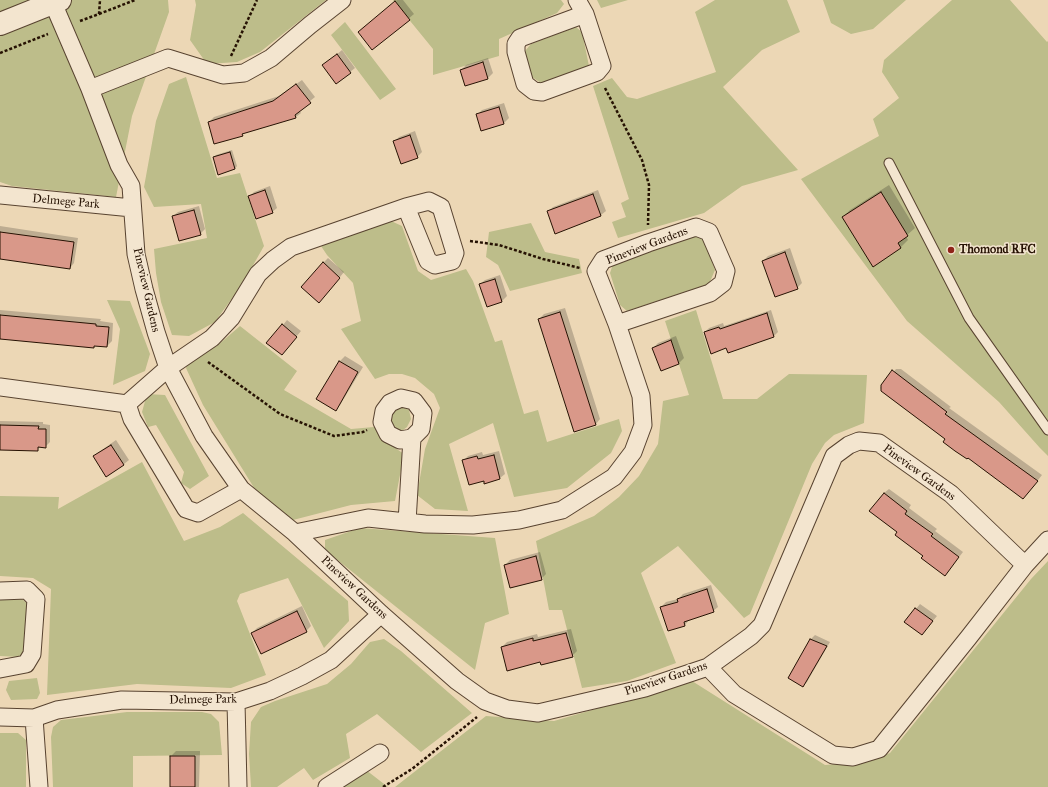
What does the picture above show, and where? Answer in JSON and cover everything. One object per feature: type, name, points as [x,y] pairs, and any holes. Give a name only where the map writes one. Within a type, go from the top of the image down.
[{"type":"street","points":[[0,24],[56,2],[90,89],[168,58],[222,76],[244,73],[271,58],[342,0]]},
{"type":"street","points":[[581,7],[602,66],[597,72],[542,92],[534,91],[525,84],[516,52],[516,44],[520,38],[581,7]]},
{"type":"street","name":"Pineview Gardens","points":[[90,89],[120,165],[131,186],[136,254],[144,290],[168,368],[204,436],[241,489],[295,534],[381,614],[457,681],[485,701],[507,709],[538,713],[645,688],[708,667],[751,636],[762,625],[834,456],[849,445],[859,441],[879,443],[951,494],[1025,565]]},
{"type":"street","name":"Delmege Park","points":[[0,195],[132,208]]},
{"type":"street","points":[[0,387],[128,404],[168,368],[212,338],[231,318],[258,274],[273,260],[291,247],[406,207],[429,201],[441,207],[455,253],[452,261],[436,265],[428,261],[406,207]]},
{"type":"street","name":"Pineview Gardens","points":[[295,534],[368,518],[424,524],[473,526],[519,520],[562,510],[614,477],[633,452],[643,425],[641,396],[617,324],[596,271],[603,260],[648,243],[696,227],[709,232],[726,270],[723,283],[710,293],[617,324]]},
{"type":"street","points":[[401,398],[414,401],[423,414],[421,429],[412,438],[400,440],[388,434],[382,422],[384,411],[390,403],[401,398]]},
{"type":"street","points":[[128,404],[132,419],[186,509],[198,513],[241,489]]},
{"type":"street","points":[[407,522],[412,438]]},
{"type":"street","points":[[708,667],[734,694],[833,755],[853,757],[879,749],[1025,565],[1048,540]]},
{"type":"street","points":[[0,591],[27,590],[36,599],[32,654],[26,664],[0,669]]},
{"type":"street","name":"Delmege Park","points":[[0,717],[34,718],[57,710],[122,700],[236,702],[276,688],[331,660],[381,614]]},
{"type":"street","points":[[236,702],[238,787]]},
{"type":"street","points":[[34,718],[39,787]]},
{"type":"street","points":[[327,787],[380,753]]},
{"type":"lane","points":[[889,163],[969,318],[1048,430]]},
{"type":"path","points":[[99,14],[135,0]]},
{"type":"path","points":[[222,76],[257,0]]},
{"type":"path","points":[[597,72],[642,160],[649,185],[648,243]]},
{"type":"path","points":[[450,238],[499,245],[544,259],[596,271]]},
{"type":"path","points":[[194,350],[280,414],[334,436],[363,432],[382,422]]},
{"type":"path","points":[[383,787],[412,769],[477,717],[485,701]]},
{"type":"green space","points":[[0,0],[168,0],[169,12],[132,116],[116,197],[12,186],[0,182]]},
{"type":"green space","points":[[195,0],[326,0],[260,52],[237,62],[207,64],[190,40],[196,5]]},
{"type":"green space","points":[[393,0],[561,0],[564,4],[557,13],[499,39],[499,56],[433,75],[433,49]]},
{"type":"green space","points":[[597,0],[628,0],[601,8]]},
{"type":"green space","points":[[715,0],[787,0],[800,32],[762,50],[723,87],[798,170],[742,186],[704,213],[618,238],[612,222],[626,217],[621,203],[629,199],[593,86],[612,78],[627,97],[637,99],[716,72],[695,12]]},
{"type":"green space","points":[[823,0],[906,0],[873,29],[851,34],[831,23]]},
{"type":"green space","name":"Thomond RFC","points":[[952,0],[1010,0],[1047,42],[1048,41],[1048,456],[999,402],[907,321],[801,179],[879,136],[873,119],[899,98],[882,72],[884,60]]},
{"type":"green space","points":[[345,22],[396,89],[380,100],[331,35]]},
{"type":"green space","points":[[576,27],[582,32],[589,66],[585,69],[541,83],[532,77],[525,51],[531,44]]},
{"type":"green space","points":[[186,77],[217,178],[240,173],[264,246],[243,283],[215,322],[189,336],[172,335],[161,302],[154,249],[207,238],[201,204],[154,207],[144,187],[156,121],[169,84]]},
{"type":"green space","points":[[391,221],[402,226],[418,271],[431,280],[466,269],[473,281],[495,342],[502,340],[524,414],[538,410],[547,442],[619,419],[622,431],[611,453],[567,488],[514,497],[493,423],[449,444],[468,511],[435,509],[417,495],[425,449],[440,408],[434,394],[415,378],[402,374],[389,374],[375,379],[341,329],[361,321],[353,283],[327,255],[321,246]]},
{"type":"green space","points":[[531,223],[545,252],[579,259],[582,273],[510,291],[498,265],[486,257],[489,232]]},
{"type":"green space","points":[[695,235],[704,239],[715,270],[709,284],[627,311],[620,305],[610,273],[613,264]]},
{"type":"green space","points":[[107,300],[130,301],[150,354],[145,371],[113,385],[120,329]]},
{"type":"green space","points":[[696,310],[723,399],[757,399],[789,374],[867,375],[864,423],[834,435],[825,443],[812,464],[750,614],[744,618],[678,546],[641,573],[676,663],[627,681],[582,688],[562,610],[549,610],[536,541],[594,516],[619,497],[639,476],[658,444],[663,401],[689,395],[665,321]]},
{"type":"green space","points":[[240,326],[297,371],[284,390],[351,429],[374,427],[388,443],[404,454],[395,501],[351,505],[293,520],[256,491],[203,405],[186,368],[190,358],[218,345]]},
{"type":"green space","points":[[147,394],[165,395],[209,476],[190,489],[181,483],[184,472],[156,425],[148,427],[142,412]]},
{"type":"green space","points":[[400,406],[409,410],[411,419],[407,427],[403,430],[399,430],[391,426],[389,413]]},
{"type":"green space","points":[[142,462],[184,541],[220,527],[243,513],[348,601],[349,621],[324,648],[288,578],[240,594],[237,601],[266,675],[231,688],[137,684],[47,695],[51,589],[33,578],[0,576],[0,496],[59,497],[58,509]]},
{"type":"green space","points":[[360,528],[495,538],[509,614],[485,623],[475,670],[325,550],[325,540]]},
{"type":"green space","points":[[1048,561],[1048,787],[395,787],[486,716],[554,721],[692,681],[825,765],[866,762],[890,753],[1031,579]]},
{"type":"green space","points":[[22,599],[29,605],[27,651],[20,657],[0,656],[0,600]]},
{"type":"green space","points":[[384,639],[401,651],[472,713],[421,752],[377,714],[346,734],[350,758],[313,780],[304,768],[277,787],[251,787],[249,754],[251,722],[261,707],[327,684],[351,664],[370,642]]},
{"type":"green space","points":[[37,678],[40,693],[37,699],[11,700],[6,690],[9,681]]},
{"type":"green space","points":[[127,712],[202,712],[211,714],[219,722],[222,755],[133,756],[133,787],[53,787],[51,737],[53,727],[61,720]]},
{"type":"green space","points":[[0,733],[18,733],[26,740],[26,787],[0,787]]},
{"type":"green space","points":[[366,770],[388,787],[339,787]]},
{"type":"building","points":[[395,1],[410,20],[372,50],[358,32]]},
{"type":"building","points":[[337,54],[351,73],[336,84],[322,65]]},
{"type":"building","points":[[483,62],[488,79],[465,86],[460,70]]},
{"type":"building","points":[[296,84],[311,103],[295,115],[296,118],[214,144],[208,122],[273,101]]},
{"type":"building","points":[[499,107],[504,124],[481,131],[476,114]]},
{"type":"building","points":[[410,135],[418,158],[401,164],[393,141]]},
{"type":"building","points":[[230,152],[235,169],[218,175],[213,157]]},
{"type":"building","points":[[265,190],[273,213],[256,219],[248,196]]},
{"type":"building","points":[[881,192],[908,236],[898,243],[901,248],[873,267],[842,217]]},
{"type":"building","points":[[593,194],[601,216],[555,234],[547,211]]},
{"type":"building","points":[[194,210],[201,235],[179,241],[172,216]]},
{"type":"building","points":[[0,232],[74,242],[70,269],[0,259]]},
{"type":"building","points":[[785,252],[798,289],[775,297],[762,261]]},
{"type":"building","points":[[323,262],[340,278],[319,303],[301,287]]},
{"type":"building","points":[[495,279],[502,302],[487,307],[479,284]]},
{"type":"building","points":[[560,312],[596,425],[574,432],[538,319]]},
{"type":"building","points":[[767,313],[774,337],[728,353],[726,348],[711,354],[704,332],[719,327],[720,329]]},
{"type":"building","points":[[0,315],[96,324],[96,326],[109,327],[107,347],[94,346],[94,348],[0,339]]},
{"type":"building","points":[[282,324],[297,337],[282,355],[266,343]]},
{"type":"building","points":[[671,340],[679,364],[661,371],[652,348]]},
{"type":"building","points":[[339,361],[358,372],[336,411],[316,399]]},
{"type":"building","points":[[892,370],[947,412],[945,414],[1038,481],[1023,499],[968,458],[967,459],[943,442],[945,439],[881,391],[881,385]]},
{"type":"building","points":[[0,425],[39,426],[38,429],[46,429],[46,448],[38,447],[38,451],[0,450]]},
{"type":"building","points":[[111,445],[124,465],[106,477],[93,456]]},
{"type":"building","points":[[494,455],[500,479],[484,484],[484,481],[469,485],[462,460],[477,456],[478,459]]},
{"type":"building","points":[[884,493],[907,511],[905,514],[933,534],[931,536],[959,557],[945,576],[921,558],[923,556],[895,535],[897,532],[869,511]]},
{"type":"building","points":[[536,556],[542,580],[510,588],[504,565]]},
{"type":"building","points":[[707,589],[714,612],[684,622],[685,626],[668,631],[660,607],[678,602],[677,599]]},
{"type":"building","points":[[915,608],[933,621],[922,635],[904,622]]},
{"type":"building","points":[[297,611],[307,632],[261,654],[251,633]]},
{"type":"building","points":[[566,633],[573,657],[541,665],[540,662],[507,671],[501,647],[533,638],[533,641]]},
{"type":"building","points":[[810,639],[827,646],[803,687],[788,678]]},
{"type":"building","points":[[170,756],[195,756],[195,787],[170,787]]},
{"type":"place","name":"Thomond RFC","points":[[951,250]]}]
